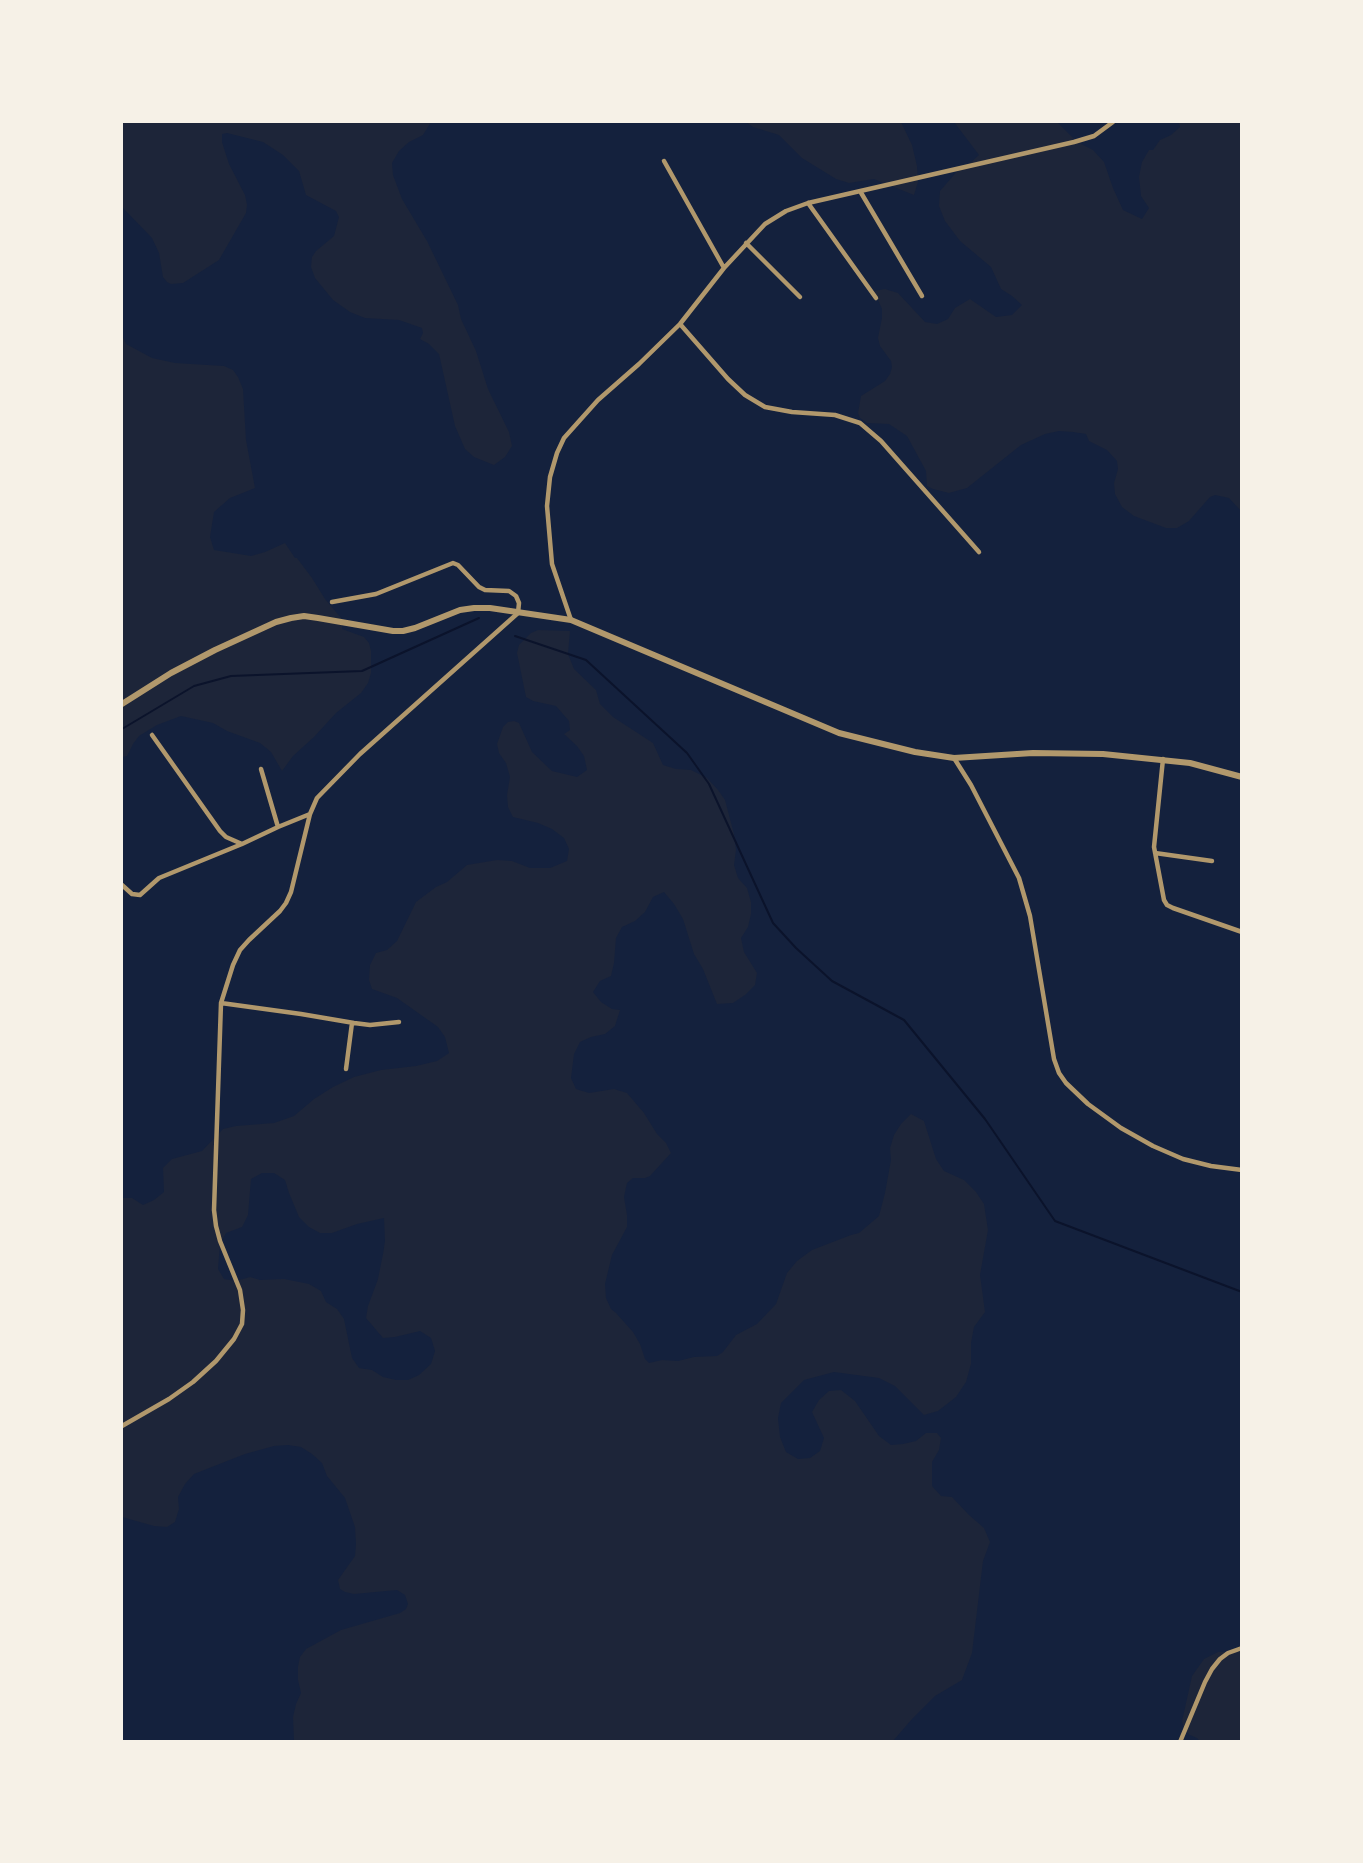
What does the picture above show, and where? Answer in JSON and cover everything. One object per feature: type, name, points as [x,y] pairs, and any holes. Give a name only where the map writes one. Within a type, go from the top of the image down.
[{"type":"street","points":[[571,620],[552,564],[549,533],[547,506],[550,477],[556,453],[576,422],[680,324],[724,268],[765,224],[786,211],[808,203],[1074,142],[1094,136],[1113,122]]},
{"type":"street","points":[[664,161],[724,268]]},
{"type":"street","points":[[860,191],[922,296]]},
{"type":"street","points":[[808,203],[876,298]]},
{"type":"street","points":[[746,243],[800,297]]},
{"type":"street","points":[[680,324],[745,395],[765,407],[792,412],[835,415],[860,423],[881,441],[979,552]]},
{"type":"street","points":[[122,1426],[169,1399],[193,1382],[216,1361],[234,1339],[242,1324],[243,1310],[240,1290],[220,1241],[214,1218],[221,1003],[240,950],[280,911],[291,892],[310,814],[317,798],[360,754],[518,613],[519,603],[516,596],[509,591],[485,590],[479,587],[458,565],[453,563],[376,594],[332,602]]},
{"type":"street","points":[[122,704],[215,650],[276,622],[291,618],[311,617],[403,631],[460,610],[474,608],[571,620],[839,733],[915,752],[954,758],[1103,754],[1190,763],[1242,777]]},
{"type":"street","points":[[152,735],[220,831],[226,837],[242,844]]},
{"type":"street","points":[[954,758],[971,785],[1019,879],[1029,916],[1054,1059],[1059,1073],[1088,1104],[1121,1128],[1153,1146],[1192,1161],[1242,1170]]},
{"type":"street","points":[[1163,759],[1154,837],[1162,897],[1167,905],[1242,932]]},
{"type":"street","points":[[261,769],[278,827]]},
{"type":"street","points":[[122,885],[132,894],[140,895],[159,878],[310,814]]},
{"type":"street","points":[[1155,853],[1212,861]]},
{"type":"street","points":[[221,1003],[370,1025],[399,1022]]},
{"type":"street","points":[[346,1069],[352,1023]]},
{"type":"street","points":[[1180,1742],[1212,1669],[1228,1653],[1242,1648]]},
{"type":"shaded area","points":[[122,122],[431,122],[423,135],[409,142],[399,151],[392,163],[393,175],[402,199],[427,241],[458,305],[461,319],[476,351],[488,389],[509,432],[512,446],[505,457],[494,465],[474,457],[465,449],[455,426],[439,354],[420,339],[423,333],[422,328],[399,320],[365,318],[350,312],[333,300],[315,278],[311,267],[312,257],[334,236],[339,217],[336,211],[306,195],[299,171],[283,155],[263,142],[227,133],[222,134],[222,142],[229,164],[245,195],[246,213],[219,260],[183,283],[167,282],[163,277],[159,253],[152,238],[122,207]]},
{"type":"shaded area","points":[[746,122],[901,122],[912,145],[917,166],[918,182],[914,195],[874,179],[849,183],[836,179],[802,158],[779,135],[753,127]]},
{"type":"shaded area","points":[[954,122],[1057,122],[1077,142],[1093,150],[1104,162],[1123,210],[1142,219],[1149,208],[1141,196],[1139,177],[1142,162],[1149,150],[1153,150],[1160,140],[1171,135],[1180,127],[1179,122],[1241,122],[1241,511],[1229,498],[1215,495],[1210,497],[1189,521],[1177,528],[1166,528],[1134,516],[1122,507],[1115,494],[1117,461],[1107,450],[1089,441],[1086,434],[1059,431],[1045,434],[1021,445],[967,488],[949,493],[927,486],[926,471],[907,436],[889,424],[867,423],[860,418],[858,413],[861,396],[885,381],[892,367],[878,338],[882,309],[874,291],[885,289],[898,293],[925,322],[937,324],[948,319],[955,308],[970,299],[996,317],[1012,315],[1022,305],[1001,289],[991,267],[960,241],[945,221],[939,206],[940,191],[959,169],[979,155]]},
{"type":"shaded area","points":[[122,335],[126,344],[152,358],[175,363],[224,366],[233,370],[243,389],[246,440],[255,488],[230,498],[214,512],[210,537],[214,550],[251,556],[285,543],[342,619],[342,629],[364,637],[369,643],[371,673],[368,683],[361,693],[336,713],[293,756],[282,771],[271,752],[260,743],[227,731],[213,723],[181,716],[157,725],[139,736],[127,756],[122,757]]},
{"type":"shaded area","points":[[538,630],[570,631],[568,654],[574,669],[596,690],[600,704],[613,717],[653,743],[663,765],[691,770],[707,778],[718,790],[725,800],[734,834],[736,850],[734,865],[738,878],[747,888],[751,902],[748,927],[741,938],[744,952],[757,973],[755,985],[733,1003],[717,1004],[703,969],[694,954],[683,919],[664,892],[653,897],[645,912],[635,921],[622,927],[616,938],[611,976],[600,981],[593,992],[601,1002],[612,1009],[620,1010],[615,1026],[605,1034],[580,1042],[574,1054],[571,1078],[576,1089],[589,1093],[614,1089],[627,1093],[666,1143],[671,1153],[650,1176],[633,1178],[627,1183],[624,1197],[627,1227],[612,1255],[605,1284],[606,1298],[611,1309],[633,1332],[645,1359],[649,1363],[717,1356],[736,1335],[757,1324],[776,1304],[787,1273],[797,1261],[812,1250],[859,1233],[879,1216],[894,1135],[911,1114],[924,1121],[936,1159],[944,1171],[964,1180],[984,1204],[988,1230],[980,1275],[985,1312],[974,1327],[971,1364],[966,1382],[956,1397],[938,1411],[924,1415],[895,1386],[879,1378],[834,1372],[804,1380],[781,1403],[778,1418],[780,1437],[786,1452],[798,1459],[810,1458],[820,1451],[824,1438],[812,1412],[819,1400],[829,1391],[841,1390],[855,1401],[879,1436],[891,1445],[916,1441],[926,1433],[937,1433],[941,1438],[939,1450],[932,1462],[932,1486],[941,1496],[952,1497],[984,1528],[990,1542],[983,1561],[972,1653],[962,1680],[935,1696],[893,1741],[294,1741],[293,1717],[301,1693],[298,1667],[300,1657],[306,1649],[341,1630],[400,1613],[406,1609],[408,1604],[405,1595],[397,1590],[354,1594],[340,1589],[338,1580],[355,1556],[355,1527],[345,1498],[327,1476],[322,1463],[301,1447],[274,1446],[245,1454],[194,1474],[178,1497],[179,1509],[175,1522],[167,1527],[154,1526],[122,1517],[122,1198],[132,1198],[143,1205],[154,1200],[164,1192],[163,1168],[172,1159],[202,1151],[223,1129],[274,1123],[294,1116],[314,1099],[354,1077],[437,1061],[449,1053],[445,1037],[438,1027],[397,998],[372,989],[369,980],[370,965],[376,953],[387,950],[397,941],[416,902],[447,882],[467,865],[497,860],[512,861],[530,868],[550,868],[567,861],[569,849],[564,838],[538,823],[513,817],[508,807],[507,795],[510,777],[497,744],[503,727],[508,722],[514,721],[519,723],[532,752],[552,771],[577,777],[587,770],[584,756],[564,734],[570,730],[569,721],[556,706],[533,701],[526,697],[517,653],[519,645],[531,633]],"holes":[[[262,1173],[274,1173],[285,1180],[299,1217],[309,1227],[320,1233],[332,1233],[384,1218],[383,1254],[366,1318],[383,1338],[420,1331],[431,1338],[435,1351],[431,1364],[419,1375],[408,1380],[396,1380],[383,1377],[372,1370],[359,1368],[352,1358],[344,1319],[337,1309],[326,1302],[321,1291],[309,1284],[284,1279],[260,1280],[250,1277],[236,1281],[224,1279],[218,1269],[220,1244],[226,1233],[242,1227],[248,1215],[251,1179]]]},
{"type":"shaded area","points":[[1241,1651],[1241,1741],[1200,1741],[1184,1729],[1182,1721],[1192,1676],[1204,1659],[1218,1652]]},
{"type":"waterway","points":[[122,729],[194,686],[231,676],[362,671],[479,618]]},
{"type":"waterway","points":[[515,636],[586,660],[687,753],[709,784],[773,923],[832,981],[904,1020],[985,1119],[1055,1221],[1242,1292]]}]
